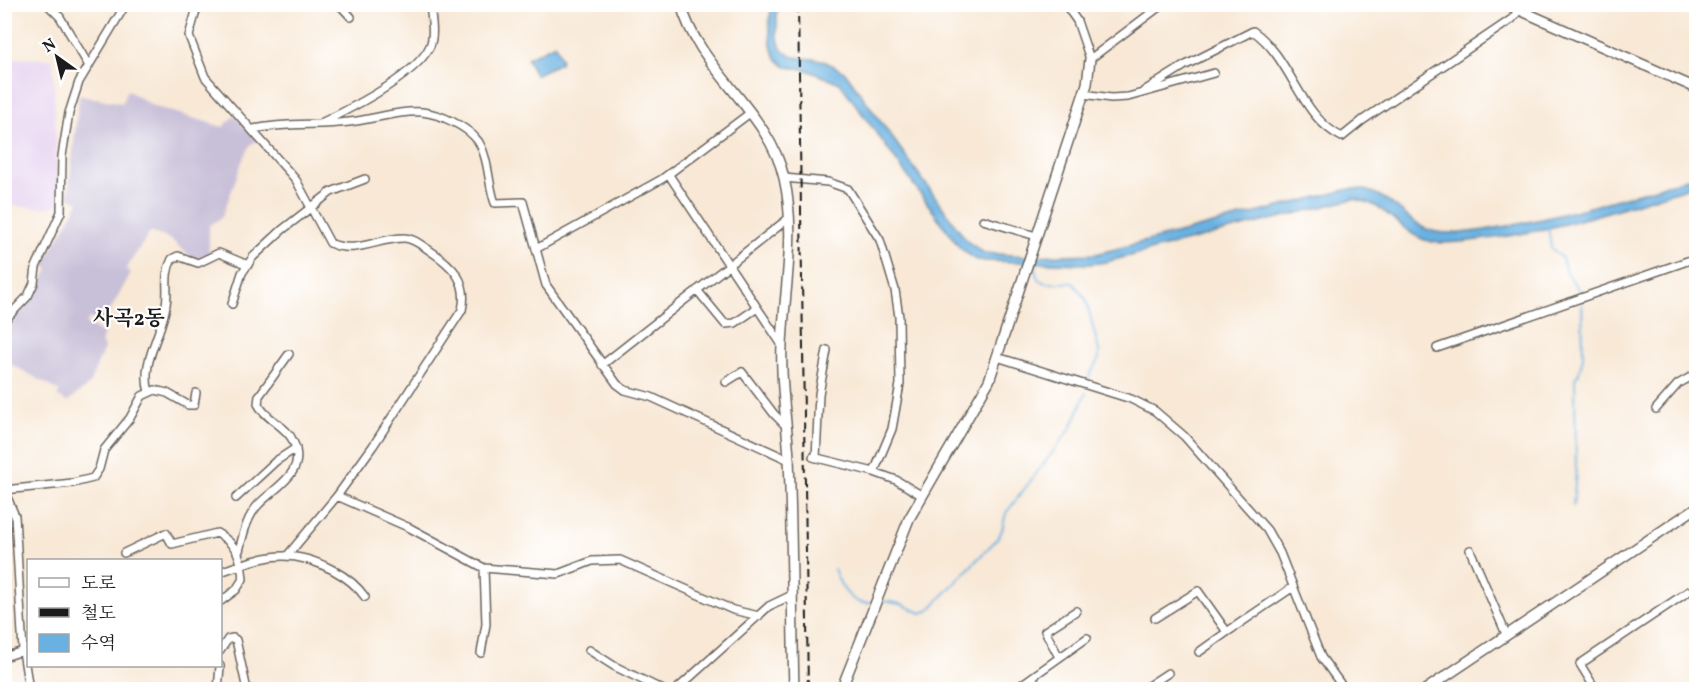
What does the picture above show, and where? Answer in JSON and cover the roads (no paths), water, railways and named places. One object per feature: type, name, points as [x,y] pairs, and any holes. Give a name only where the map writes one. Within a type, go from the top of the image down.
[{"type":"street","points":[[47,4],[60,16],[89,66]]},
{"type":"street","points":[[4,321],[28,296],[34,283],[36,267],[61,212],[62,156],[69,113],[79,82],[126,4]]},
{"type":"street","points":[[198,4],[189,36],[202,69],[218,94],[254,129],[296,180],[323,234],[330,243],[338,247],[349,248],[404,238],[414,240],[449,263],[461,280],[465,297],[462,310],[430,361],[337,496],[287,556]]},
{"type":"street","points":[[339,4],[351,17]]},
{"type":"street","points":[[315,125],[374,95],[418,63],[431,40],[429,4]]},
{"type":"street","points":[[681,4],[690,32],[750,112],[775,154],[784,178],[789,219],[782,345],[785,424],[789,460],[794,690]]},
{"type":"street","points":[[840,690],[896,547],[921,495],[979,399],[997,357],[1084,94],[1090,59],[1077,21],[1065,4]]},
{"type":"street","points":[[1090,59],[1163,4]]},
{"type":"street","points":[[1506,4],[1695,84]]},
{"type":"street","points":[[1144,91],[1184,66],[1253,31],[1280,60],[1321,124],[1342,137],[1363,120],[1512,19],[1519,10]]},
{"type":"street","points":[[1084,94],[1111,98],[1128,97],[1214,73]]},
{"type":"street","points":[[254,129],[284,123],[315,125],[420,112],[440,116],[462,128],[479,144],[495,203],[523,202],[546,285],[602,365],[625,390],[651,397],[789,460]]},
{"type":"street","points":[[536,249],[669,175],[750,112]]},
{"type":"street","points":[[669,175],[782,345]]},
{"type":"street","points":[[784,178],[828,182],[848,189],[880,240],[899,317],[900,384],[892,429],[873,472]]},
{"type":"street","points":[[232,304],[242,273],[248,265],[309,207],[331,192],[364,179]]},
{"type":"street","points":[[602,365],[789,219]]},
{"type":"street","points":[[984,220],[1036,237]]},
{"type":"street","points":[[149,392],[145,371],[163,322],[168,296],[166,273],[172,259],[178,256],[198,263],[219,253],[248,265]]},
{"type":"street","points":[[1437,348],[1696,254],[1696,270]]},
{"type":"street","points":[[697,290],[725,324],[735,323],[757,308]]},
{"type":"street","points":[[827,350],[819,394],[815,458],[896,480],[921,495]]},
{"type":"street","points":[[222,600],[236,590],[243,579],[239,550],[248,520],[258,504],[290,479],[296,458],[296,448],[291,436],[271,420],[258,404],[259,396],[289,354]]},
{"type":"street","points":[[997,357],[1131,399],[1169,422],[1242,499],[1267,530],[1321,657],[1345,690]]},
{"type":"street","points":[[726,382],[741,372],[774,414],[785,424]]},
{"type":"street","points":[[1656,409],[1678,384],[1696,374]]},
{"type":"street","points":[[29,690],[23,651],[24,622],[15,516],[4,490],[74,483],[93,478],[99,469],[104,450],[130,418],[142,396],[155,390],[167,393],[188,405],[194,405],[196,393]]},
{"type":"street","points":[[236,498],[296,448]]},
{"type":"street","points":[[337,496],[410,528],[484,568],[558,574],[592,561],[620,560],[733,610],[759,616]]},
{"type":"street","points":[[1425,690],[1696,508]]},
{"type":"street","points":[[124,553],[166,533],[172,544],[217,533],[232,542],[239,550]]},
{"type":"street","points":[[1470,550],[1506,634]]},
{"type":"street","points":[[222,571],[242,564],[287,556],[315,561],[350,579],[365,597]]},
{"type":"street","points":[[481,654],[486,624],[484,568]]},
{"type":"street","points":[[1199,652],[1293,588]]},
{"type":"street","points":[[1155,618],[1198,591],[1227,632]]},
{"type":"street","points":[[1596,690],[1580,664],[1689,591]]},
{"type":"street","points":[[676,690],[769,606],[792,595]]},
{"type":"street","points":[[1059,657],[1046,636],[1046,631],[1076,611]]},
{"type":"street","points":[[1014,690],[1087,638]]},
{"type":"street","points":[[222,648],[228,639],[236,640],[247,690]]},
{"type":"street","points":[[589,650],[614,666],[663,690]]},
{"type":"street","points":[[4,657],[23,651]]},
{"type":"street","points":[[218,690],[220,667]]},
{"type":"street","points":[[1142,690],[1168,673]]},
{"type":"street","points":[[1032,677],[1039,690]]},
{"type":"water","points":[[772,5],[777,5],[777,35],[781,49],[793,57],[822,60],[845,72],[967,241],[984,253],[1025,256],[1096,254],[1349,189],[1376,194],[1426,229],[1452,233],[1547,218],[1696,176],[1696,185],[1561,225],[1461,242],[1438,243],[1421,239],[1376,207],[1353,199],[1106,262],[1090,264],[974,259],[959,247],[840,83],[804,69],[786,67],[776,58],[771,45],[769,21]]},
{"type":"water","points":[[555,44],[561,58],[560,63],[535,75],[527,58]]},
{"type":"waterway","points":[[1548,226],[1551,248],[1562,258],[1566,272],[1581,293],[1582,299],[1583,357],[1579,373],[1575,378],[1576,470],[1573,506]]},
{"type":"waterway","points":[[1037,262],[1036,271],[1041,281],[1073,283],[1086,299],[1099,351],[1099,358],[1088,379]]},
{"type":"waterway","points":[[883,601],[901,604],[921,613],[928,611],[998,538],[1006,513],[1071,428],[1086,393]]},
{"type":"waterway","points":[[834,569],[847,594],[857,601],[870,603]]},
{"type":"railway","points":[[798,4],[808,690]]},
{"type":"district","name":"사곡2동","points":[[129,318]]}]
